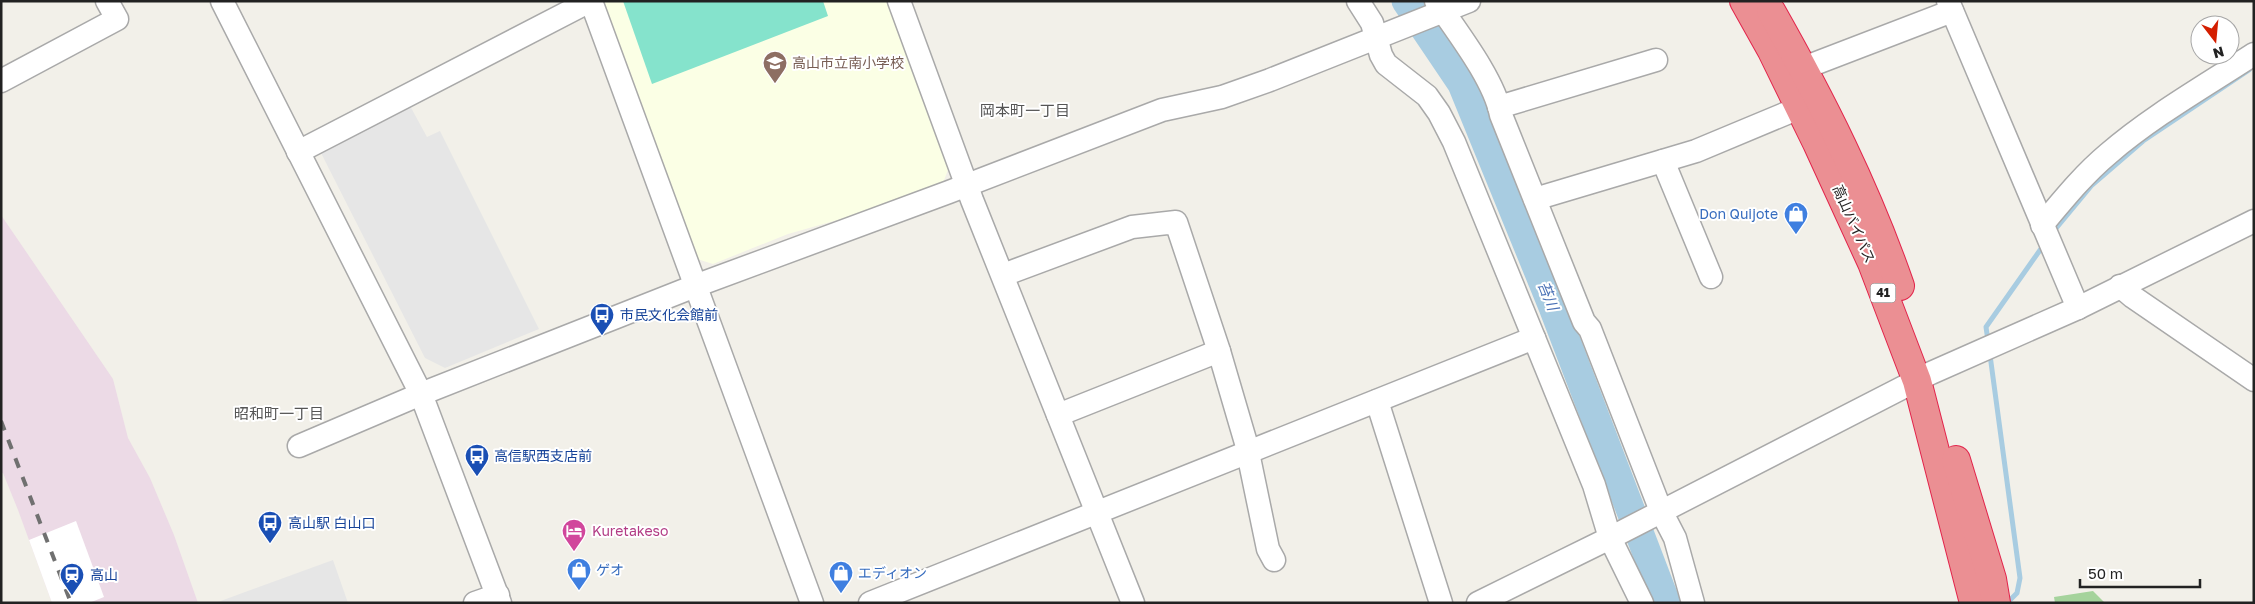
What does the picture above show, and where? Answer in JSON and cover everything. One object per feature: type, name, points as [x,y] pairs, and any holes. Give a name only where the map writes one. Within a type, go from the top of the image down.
[{"type":"highway","name":"高山バイパス","points":[[1744,1],[1772,51],[1800,108],[1924,377]]},
{"type":"highway","name":"高山バイパス","points":[[1765,1],[1820,99],[1883,237],[1924,377],[1992,580],[1989,602]]},
{"type":"street","points":[[1,81],[117,19],[107,1]]},
{"type":"street","points":[[222,1],[421,394],[499,599],[475,603]]},
{"type":"street","points":[[298,152],[590,1],[812,603]]},
{"type":"street","points":[[899,1],[967,185],[1133,603]]},
{"type":"street","points":[[1358,1],[1372,23],[1382,34],[1386,64],[1427,96],[1439,113],[1454,142],[1594,485],[1614,536],[1625,572],[1642,603]]},
{"type":"street","points":[[299,446],[421,394],[695,286],[1162,110],[1222,97],[1270,80],[1438,9],[1469,1]]},
{"type":"street","points":[[1814,64],[1950,6],[2078,308]]},
{"type":"street","points":[[1438,9],[1478,64],[1500,107],[1584,322],[1590,329],[1658,513],[1675,538],[1693,603]]},
{"type":"street","points":[[2047,235],[2079,181],[2108,154],[2171,108],[2254,54]]},
{"type":"street","points":[[1500,107],[1656,60]]},
{"type":"street","points":[[1535,199],[1663,161],[1731,138],[1800,108]]},
{"type":"street","points":[[1663,161],[1711,277]]},
{"type":"street","points":[[1478,603],[1614,536],[1924,377],[2078,308],[2254,221]]},
{"type":"street","points":[[1003,276],[1132,227],[1176,222],[1219,351],[1248,453],[1268,549],[1274,560]]},
{"type":"street","points":[[2120,286],[2133,298],[2254,380]]},
{"type":"street","points":[[870,603],[1534,338]]},
{"type":"street","points":[[1058,415],[1219,351]]},
{"type":"street","points":[[1377,402],[1441,603]]},
{"type":"shaded area","name":"高山市立南小学校","points":[[602,1],[888,1],[949,167],[943,183],[862,213],[788,234],[713,264],[694,258]]},
{"type":"shaded area","points":[[409,104],[427,137],[440,131],[539,329],[445,368],[425,358],[319,149]]},
{"type":"shaded area","points":[[1,215],[113,379],[128,438],[150,478],[174,535],[198,603],[52,603],[18,510],[3,473],[1,473]]},
{"type":"shaded area","points":[[333,560],[348,603],[218,602]]},
{"type":"green space","points":[[623,1],[823,1],[828,16],[652,84]]},
{"type":"green space","points":[[2093,591],[2105,603],[2055,603],[2054,597]]},
{"type":"pier","points":[[76,521],[104,597],[89,603],[52,603],[29,540]]},
{"type":"waterway","name":"苔川","points":[[1406,1],[1462,84],[1553,307],[1666,603]]},
{"type":"waterway","points":[[2053,232],[2092,185],[2143,141],[2249,70]]},
{"type":"waterway","points":[[1988,341],[1986,327],[2045,243]]},
{"type":"waterway","points":[[1990,355],[2020,578],[2017,593],[2007,603]]},
{"type":"railway","points":[[1,421],[71,603]]},
{"type":"place","name":"高山市立南小学校","points":[[775,84]]},
{"type":"place","name":"Don Quijote","points":[[1796,235]]},
{"type":"place","name":"市民文化会館前","points":[[602,336]]},
{"type":"place","name":"高信駅西支店前","points":[[477,477]]},
{"type":"place","name":"高山駅 白山口","points":[[270,544]]},
{"type":"place","name":"Kuretakeso","points":[[574,552]]},
{"type":"place","name":"ゲオ","points":[[579,591]]},
{"type":"place","name":"エディオン","points":[[841,594]]},
{"type":"place","name":"高山","points":[[72,596]]},
{"type":"district","name":"岡本町一丁目","points":[[1025,111]]},
{"type":"district","name":"昭和町一丁目","points":[[279,414]]}]
